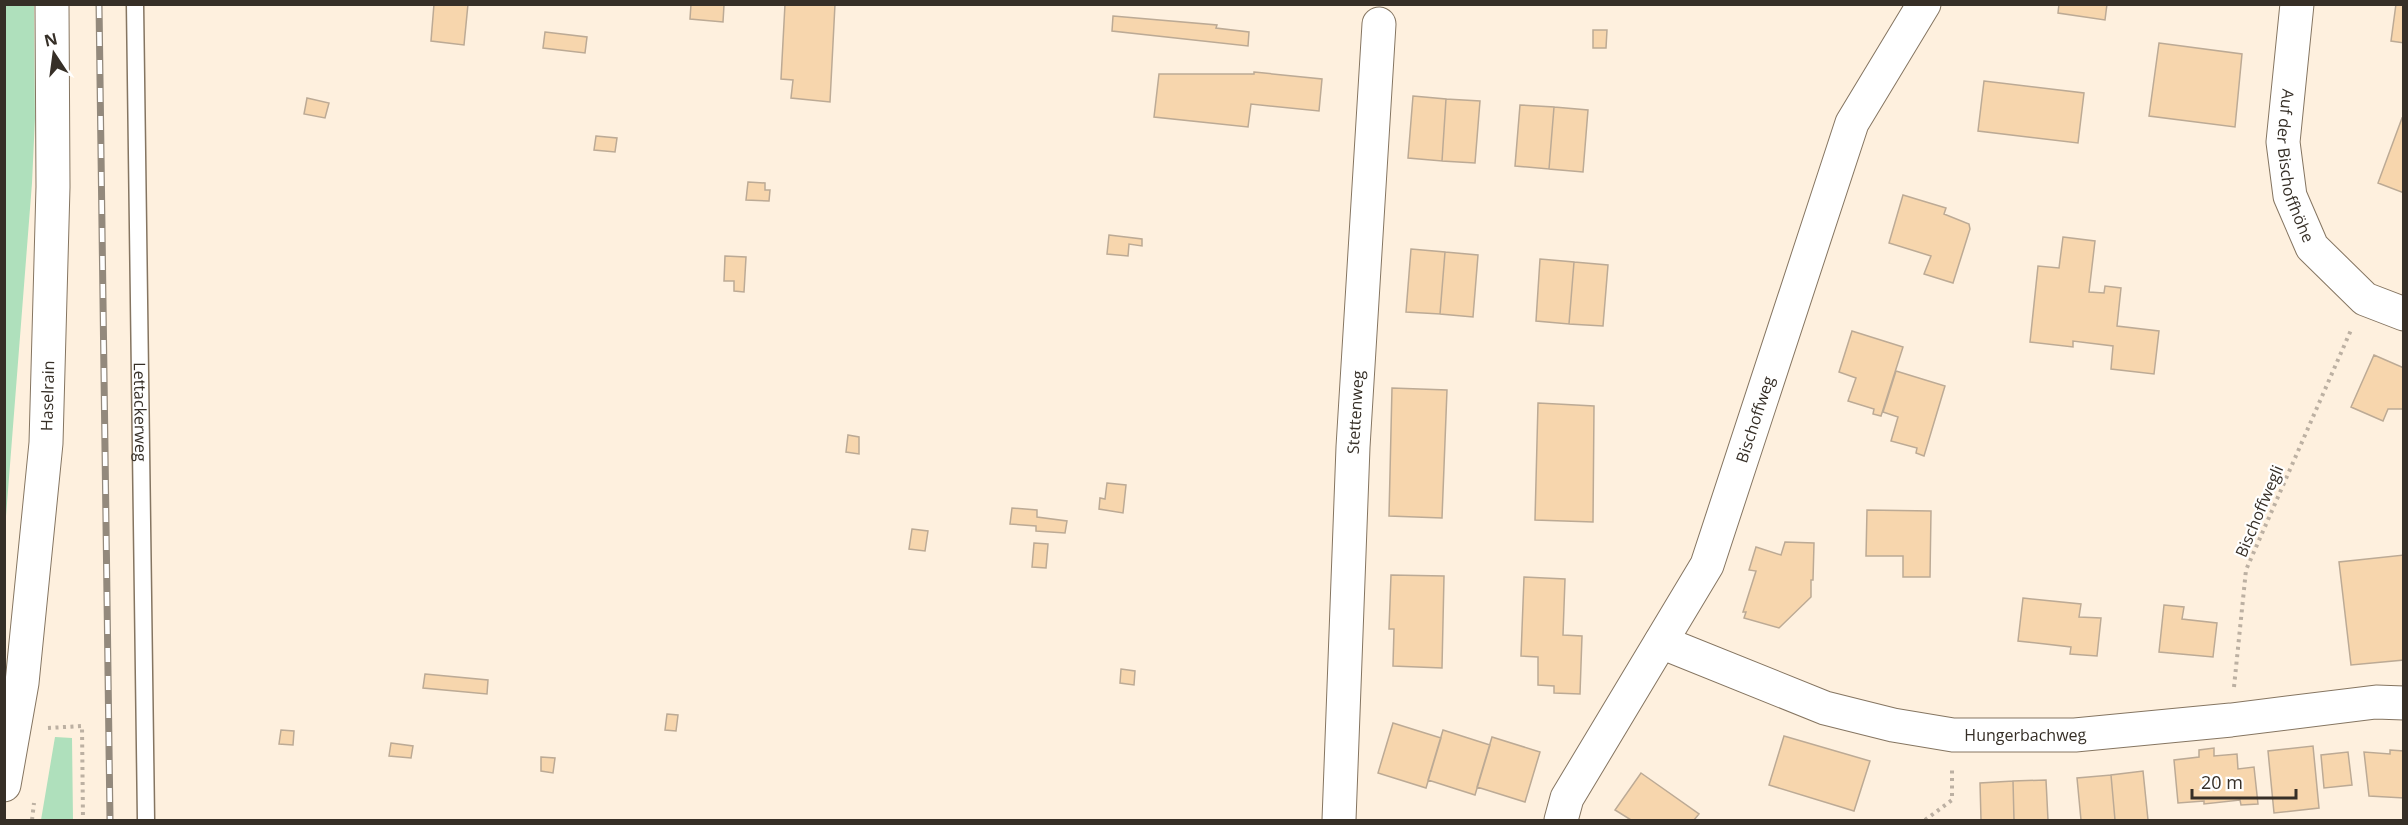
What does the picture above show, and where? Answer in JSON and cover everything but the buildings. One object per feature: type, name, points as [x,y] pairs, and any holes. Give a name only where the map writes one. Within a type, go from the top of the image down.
[{"type":"street","name":"Haselrain","points":[[4,785],[13,682],[46,443],[52,199],[52,4]]},
{"type":"street","name":"Bischoffweg","points":[[1561,820],[1567,798],[1707,565],[1852,123],[1924,4]]},
{"type":"street","name":"Auf der Bischoffhöhe","points":[[2297,4],[2283,142],[2290,196],[2312,248],[2365,299],[2403,314]]},
{"type":"street","name":"Stettenweg","points":[[1340,820],[1353,447],[1380,14]]},
{"type":"street","name":"Hungerbachweg","points":[[1660,642],[1825,708],[1893,725],[1953,735],[2075,735],[2231,720],[2376,702],[2403,702]]},
{"type":"lane","name":"Lettackerweg","points":[[135,4],[146,820]]},
{"type":"path","name":"Bischoffwegli","points":[[2231,720],[2246,570],[2339,356]]},
{"type":"path","points":[[57,727],[82,726],[83,820]]},
{"type":"path","points":[[1925,820],[1952,800]]},
{"type":"green space","points":[[5,4],[34,5],[35,118],[5,529]]},
{"type":"green space","points":[[55,737],[72,738],[73,820],[41,820]]},
{"type":"railway","points":[[99,4],[110,820]]}]
